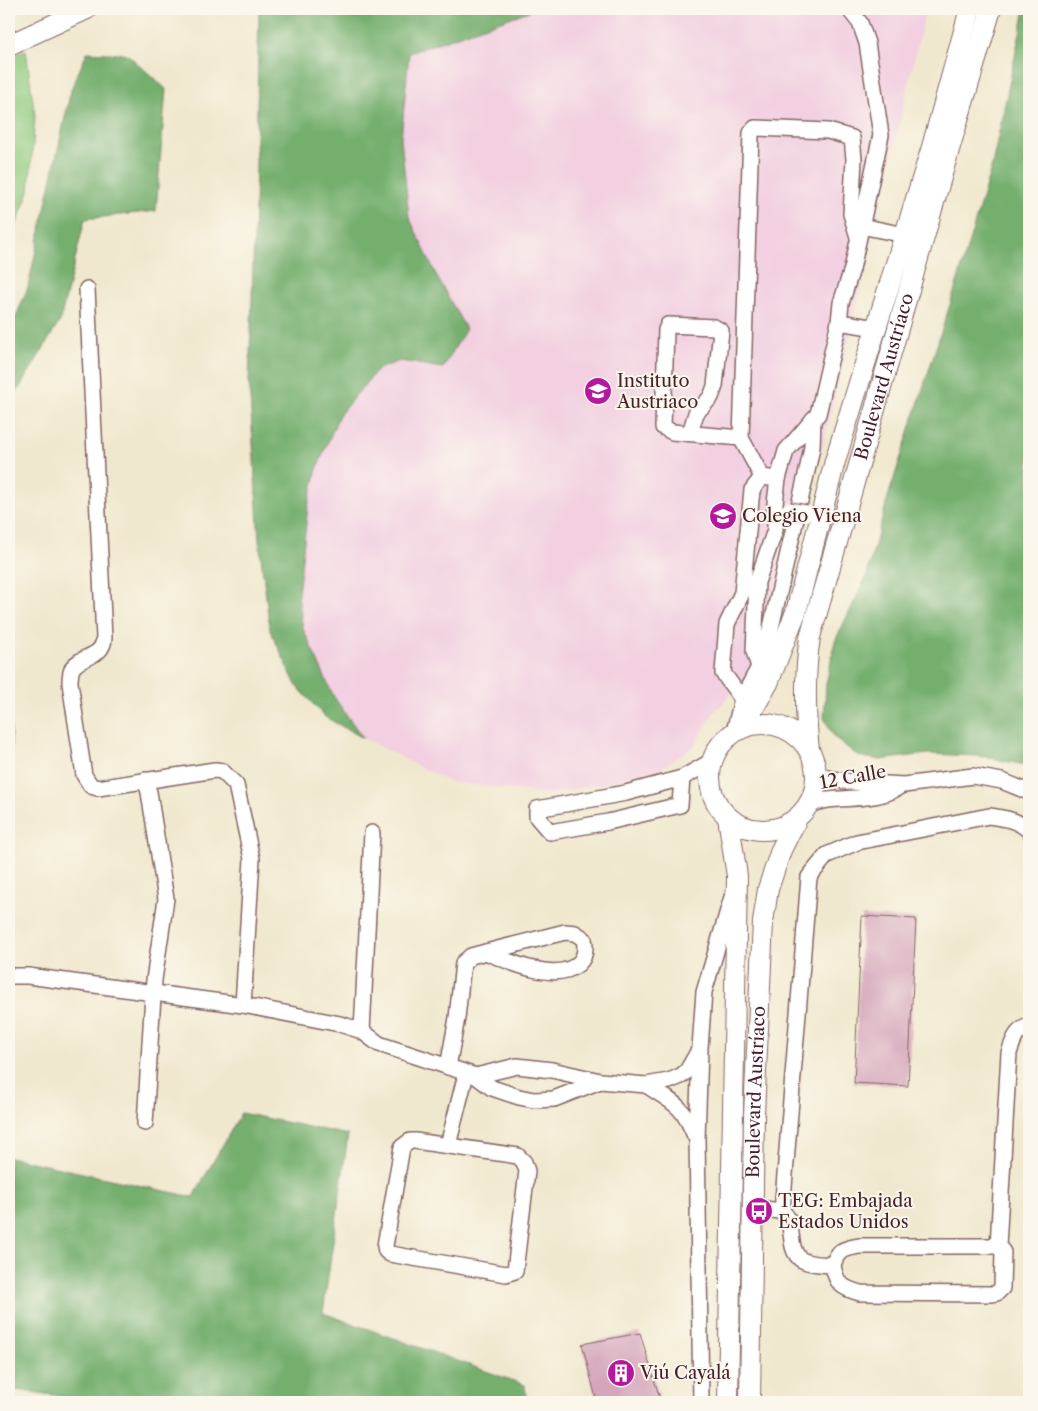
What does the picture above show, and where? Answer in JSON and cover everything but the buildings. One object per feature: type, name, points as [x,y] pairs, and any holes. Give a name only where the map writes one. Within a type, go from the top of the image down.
[{"type":"main road","points":[[9,44],[72,14],[87,9]]},
{"type":"main road","name":"Boulevard Austríaco","points":[[738,730],[768,683],[796,612],[835,461],[932,147],[970,9]]},
{"type":"main road","name":"Boulevard Austríaco","points":[[809,750],[805,670],[810,637],[991,9]]},
{"type":"main road","points":[[758,724],[775,725],[798,737],[809,750],[815,766],[814,792],[802,811],[780,827],[762,830],[744,826],[728,817],[717,805],[709,778],[712,761],[719,746],[738,730],[758,724]]},
{"type":"main road","name":"Boulevard Austríaco","points":[[750,1402],[754,1114],[763,922],[768,889],[781,850],[802,811]]},
{"type":"main road","name":"Boulevard Austríaco","points":[[728,817],[737,876],[728,1402]]},
{"type":"street","points":[[759,667],[754,652],[757,582],[775,530],[775,503],[778,479],[786,451],[818,414],[839,322],[841,303],[852,269],[881,135],[867,43],[860,23],[849,9]]},
{"type":"street","points":[[762,477],[741,438],[751,133],[755,128],[828,131],[852,138],[854,159],[850,214],[860,232]]},
{"type":"street","points":[[860,232],[905,235]]},
{"type":"street","points":[[87,289],[104,646],[74,666],[71,674],[70,683],[84,775],[91,786],[98,788],[215,770],[222,771],[236,785],[252,859],[243,1005]]},
{"type":"street","points":[[839,322],[876,328]]},
{"type":"street","points":[[690,433],[696,413],[711,396],[715,386],[721,331],[714,328],[668,324],[666,330],[663,427],[672,432],[741,438]]},
{"type":"street","points":[[738,730],[742,699],[759,667],[770,632],[807,471],[812,446],[813,420]]},
{"type":"street","points":[[775,503],[789,510],[806,513],[814,508],[823,480],[835,461]]},
{"type":"street","points":[[762,477],[778,479]]},
{"type":"street","points":[[742,699],[724,673],[727,624],[742,593],[752,490],[762,477]]},
{"type":"street","points":[[682,778],[680,805],[608,822],[550,832],[537,817],[537,809],[626,793],[682,778],[712,761]]},
{"type":"street","name":"12 Calle","points":[[816,776],[851,782],[904,785],[973,776],[1002,781],[1029,792]]},
{"type":"street","points":[[145,780],[149,792],[166,899],[154,992],[145,1123]]},
{"type":"street","name":"12 Calle","points":[[802,811],[828,800],[880,794],[894,791],[904,785]]},
{"type":"street","points":[[782,1212],[809,878],[827,855],[857,842],[990,816],[1009,818],[1029,831]]},
{"type":"street","points":[[362,1031],[372,833]]},
{"type":"street","points":[[701,1402],[696,1139],[700,1048],[704,992],[737,876]]},
{"type":"street","points":[[448,1067],[457,1018],[463,963],[471,956],[486,952],[565,932],[575,933],[584,939],[586,948],[580,962],[574,967],[562,971],[533,969],[486,952]]},
{"type":"street","points":[[9,976],[28,976],[154,992],[243,1005],[340,1024],[362,1031],[379,1044],[471,1075],[504,1093],[534,1100],[554,1098],[600,1081]]},
{"type":"street","points":[[998,1246],[859,1246],[844,1249],[837,1255],[834,1265],[835,1277],[846,1290],[860,1293],[992,1294],[997,1293],[1002,1288],[1003,1252],[998,1246],[1009,1053],[1014,1039],[1022,1028],[1029,1026]]},
{"type":"street","points":[[471,1075],[517,1066],[552,1070],[600,1081],[646,1084],[669,1081],[681,1076],[700,1048]]},
{"type":"street","points":[[448,1145],[471,1075]]},
{"type":"street","points":[[646,1084],[679,1106],[689,1121],[696,1139]]},
{"type":"street","points":[[415,1140],[448,1145],[518,1156],[524,1162],[527,1171],[515,1271],[506,1274],[390,1254],[386,1251],[385,1246],[402,1147],[415,1140]]},
{"type":"street","points":[[765,1209],[782,1212],[789,1221],[792,1244],[799,1257],[811,1263],[834,1265]]},
{"type":"shaded area","name":"Instituto Austriaco","points":[[535,9],[926,9],[828,427],[774,614],[744,680],[712,715],[694,746],[653,774],[548,794],[449,782],[363,738],[334,697],[322,672],[303,629],[298,595],[308,506],[317,469],[339,415],[378,369],[400,361],[443,368],[466,329],[437,277],[409,217],[401,139],[409,53]]},
{"type":"green space","points":[[259,9],[535,9],[409,53],[401,139],[409,217],[437,277],[466,329],[443,368],[400,361],[378,369],[339,415],[317,469],[308,506],[298,595],[303,629],[334,697],[363,738],[325,717],[296,685],[270,630],[259,541],[249,381]]},
{"type":"green space","points":[[1025,9],[1029,9],[1029,768],[1025,765],[980,756],[927,754],[880,760],[858,756],[834,737],[824,718],[826,684],[835,641],[866,578],[888,497],[956,286],[992,165]]},
{"type":"green space","points":[[26,50],[35,117],[29,191],[9,243],[9,55]]},
{"type":"green space","points":[[87,52],[127,54],[166,89],[156,211],[85,219],[60,321],[9,405],[9,334],[28,287],[71,90]]},
{"type":"green space","points":[[9,560],[11,750],[9,752]]},
{"type":"green space","points":[[241,1113],[348,1135],[323,1313],[525,1385],[527,1402],[104,1402],[9,1389],[9,1157],[193,1197]]},
{"type":"place","name":"Instituto Austriaco","points":[[598,391]]},
{"type":"place","name":"Colegio Viena","points":[[723,516]]},
{"type":"place","name":"TEG: Embajada Estados Unidos","points":[[759,1211]]},
{"type":"place","name":"Viú Cayalá","points":[[621,1373]]}]
